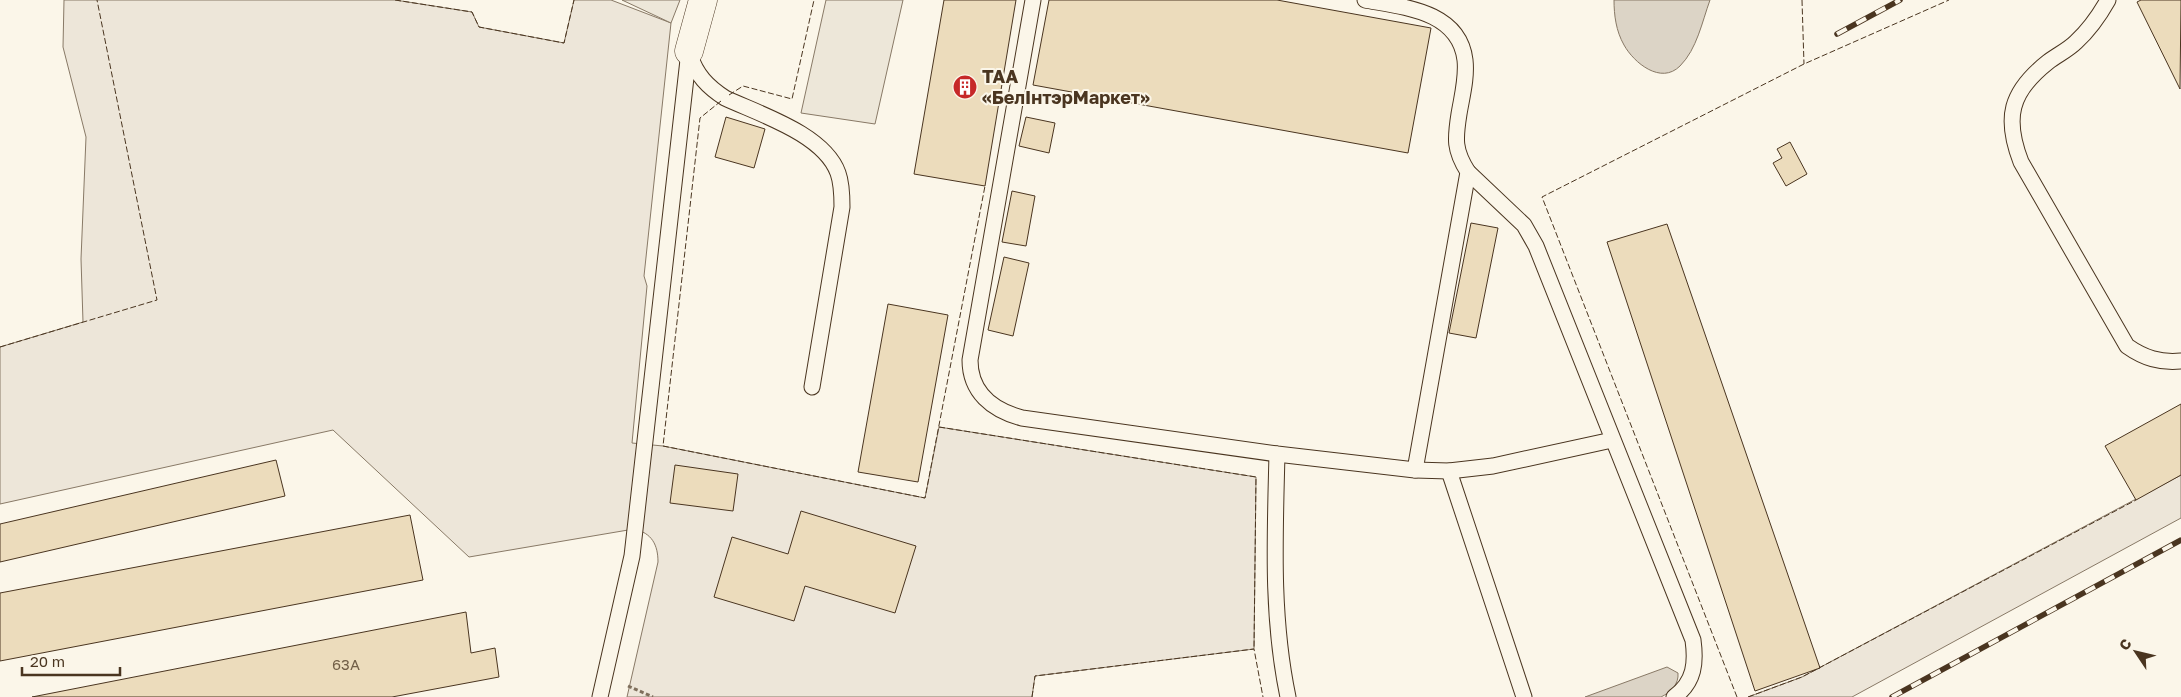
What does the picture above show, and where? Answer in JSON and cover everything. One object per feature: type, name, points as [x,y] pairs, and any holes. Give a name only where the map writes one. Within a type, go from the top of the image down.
[{"type":"street","points":[[689,52],[703,0]]},
{"type":"lane","points":[[1033,0],[970,360],[970,374],[976,388],[990,404],[1004,413],[1022,418],[1277,454],[1415,470],[1449,471],[1493,466],[1612,440]]},
{"type":"lane","points":[[1365,0],[1427,13],[1445,23],[1459,40],[1465,59],[1465,78],[1456,147],[1459,159],[1468,172],[1507,206],[1528,232],[1536,246],[1693,640],[1696,661],[1691,679],[1674,697]]},
{"type":"lane","points":[[2108,0],[2095,22],[2080,38],[2029,78],[2015,98],[2011,118],[2013,140],[2021,162],[2127,346],[2140,355],[2156,360],[2181,361]]},
{"type":"lane","points":[[689,52],[693,66],[700,78],[712,89],[725,98],[814,142],[829,157],[838,172],[842,208],[812,387]]},
{"type":"lane","points":[[600,697],[632,556],[689,52]]},
{"type":"lane","points":[[1415,470],[1468,172]]},
{"type":"lane","points":[[1277,454],[1274,589],[1276,630],[1288,697]]},
{"type":"lane","points":[[1449,471],[1524,697]]},
{"type":"shaded area","points":[[64,0],[395,0],[472,12],[479,27],[564,43],[574,0],[611,0],[671,23],[644,276],[647,286],[632,443],[663,446],[925,498],[939,427],[1256,477],[1254,649],[1035,676],[1032,697],[627,697],[658,562],[657,550],[650,537],[634,529],[469,557],[333,430],[0,504],[0,347],[83,322],[81,259],[86,137],[63,47]]},
{"type":"shaded area","points":[[622,0],[680,0],[671,23]]},
{"type":"shaded area","points":[[826,0],[903,0],[875,124],[801,113]]},
{"type":"shaded area","points":[[1614,0],[1710,0],[1691,52],[1680,66],[1673,71],[1665,73],[1657,72],[1641,65],[1628,52],[1617,29]]},
{"type":"shaded area","points":[[2181,475],[2181,518],[1852,697],[1748,697],[1802,677]]},
{"type":"shaded area","points":[[1667,667],[1678,673],[1678,677],[1674,687],[1661,697],[1585,697]]},
{"type":"building","name":"ТАА «БелІнтэрМаркет»","points":[[944,0],[1016,0],[985,186],[914,174]]},
{"type":"building","points":[[1049,0],[1277,0],[1431,28],[1408,153],[1033,85]]},
{"type":"building","points":[[2141,0],[2181,0],[2180,89],[2137,2]]},
{"type":"building","points":[[726,117],[765,129],[754,168],[715,157]]},
{"type":"building","points":[[1026,117],[1055,123],[1049,153],[1019,146]]},
{"type":"building","points":[[1790,142],[1807,174],[1786,186],[1773,163],[1782,158],[1777,149]]},
{"type":"building","points":[[1012,191],[1035,196],[1026,246],[1002,242]]},
{"type":"building","points":[[1471,223],[1498,228],[1476,338],[1449,333]]},
{"type":"building","points":[[1667,224],[1820,668],[1755,691],[1607,242]]},
{"type":"building","points":[[1004,257],[1029,263],[1013,336],[988,330]]},
{"type":"building","points":[[888,304],[948,315],[918,482],[858,472]]},
{"type":"building","points":[[2181,404],[2181,475],[2136,500],[2105,446]]},
{"type":"building","points":[[276,460],[285,496],[0,562],[0,524]]},
{"type":"building","points":[[675,465],[738,474],[733,511],[670,503]]},
{"type":"building","points":[[801,511],[916,546],[895,613],[805,586],[794,621],[714,597],[732,537],[788,554]]},
{"type":"building","points":[[410,515],[423,580],[0,661],[0,593]]},
{"type":"building","points":[[466,612],[471,653],[495,648],[499,677],[392,697],[32,697]]},
{"type":"railway","points":[[1837,34],[1900,0]]},
{"type":"railway","points":[[1892,697],[2181,540]]},
{"type":"fence","points":[[0,347],[157,300],[97,0]]},
{"type":"fence","points":[[395,0],[472,12],[479,27],[564,43],[574,0]]},
{"type":"fence","points":[[729,95],[743,86],[792,99],[814,0]]},
{"type":"fence","points":[[1802,0],[1804,64]]},
{"type":"fence","points":[[1737,697],[1542,197],[1804,64],[1949,0]]},
{"type":"fence","points":[[721,101],[700,118],[663,446],[925,498],[985,186]]},
{"type":"fence","points":[[939,427],[1256,477],[1254,649]]},
{"type":"fence","points":[[1748,697],[1802,677],[2136,500]]},
{"type":"fence","points":[[1032,697],[1035,676],[1254,649],[1263,697]]},
{"type":"place","name":"ТАА «БелІнтэрМаркет»","points":[[965,87]]}]
